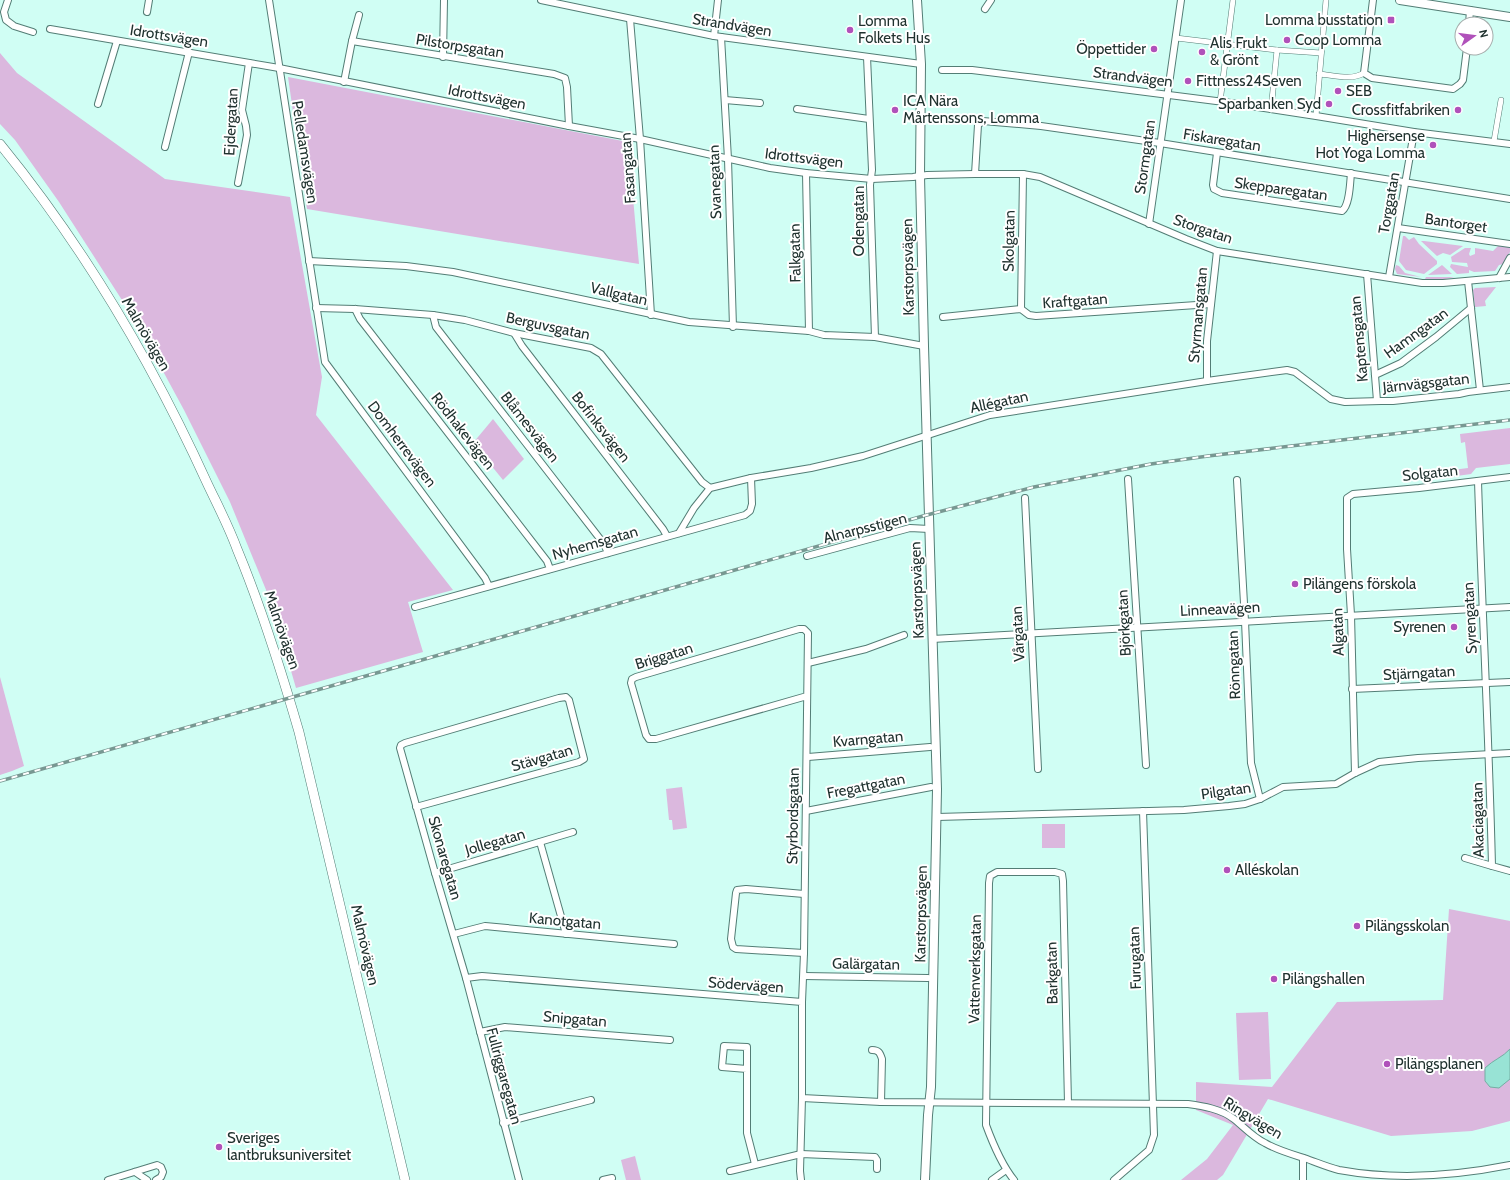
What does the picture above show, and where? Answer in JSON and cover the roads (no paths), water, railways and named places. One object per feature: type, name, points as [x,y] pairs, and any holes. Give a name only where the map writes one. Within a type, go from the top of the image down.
[{"type":"main road","name":"Malmövägen","points":[[0,144],[28,180],[80,254],[136,342],[184,431],[240,555],[260,606],[281,669],[299,732],[405,1180]]},
{"type":"street","points":[[8,0],[4,12],[6,20],[9,24],[33,32]]},
{"type":"street","points":[[147,12],[149,0]]},
{"type":"street","name":"Pelledamsvägen","points":[[269,0],[316,308]]},
{"type":"street","points":[[443,57],[444,0]]},
{"type":"street","name":"Strandvägen","points":[[541,0],[714,36],[921,64]]},
{"type":"street","points":[[714,36],[718,0]]},
{"type":"street","name":"Karstorpsvägen","points":[[917,0],[921,64],[920,176],[926,435],[936,722],[937,817],[930,1102],[925,1180]]},
{"type":"street","points":[[985,9],[991,0]]},
{"type":"street","name":"Stormgatan","points":[[1149,224],[1181,0]]},
{"type":"street","points":[[1220,102],[1233,0]]},
{"type":"street","points":[[1316,116],[1326,0]]},
{"type":"street","points":[[1319,74],[1358,77],[1364,73],[1373,0]]},
{"type":"street","points":[[1400,0],[1510,17]]},
{"type":"street","points":[[1470,10],[1470,16]]},
{"type":"street","points":[[344,82],[359,15]]},
{"type":"street","name":"Fasangatan","points":[[630,19],[640,139],[651,315]]},
{"type":"street","name":"Idrottsvägen","points":[[50,29],[279,68],[640,139],[770,168],[872,179],[920,176]]},
{"type":"street","name":"Svanegatan","points":[[721,37],[728,159],[733,327]]},
{"type":"street","points":[[1176,38],[1277,50],[1321,53]]},
{"type":"street","points":[[98,104],[117,41]]},
{"type":"street","name":"Pilstorpsgatan","points":[[352,41],[554,74],[565,78],[567,87],[569,126]]},
{"type":"street","points":[[1271,110],[1277,50]]},
{"type":"street","points":[[164,147],[189,52]]},
{"type":"street","points":[[1364,73],[1372,78],[1453,89],[1463,80],[1466,56]]},
{"type":"street","name":"Odengatan","points":[[867,57],[872,179],[870,185],[875,337]]},
{"type":"street","name":"Ejdergatan","points":[[238,183],[246,135],[246,126],[242,110],[250,63]]},
{"type":"street","name":"Strandvägen","points":[[942,70],[972,70],[1167,95],[1316,116],[1414,132],[1510,144]]},
{"type":"street","points":[[725,100],[760,103]]},
{"type":"street","points":[[1494,142],[1501,100]]},
{"type":"street","points":[[797,109],[869,119]]},
{"type":"street","name":"Fiskaregatan","points":[[975,174],[978,125],[983,121],[1041,126],[1160,143],[1510,200]]},
{"type":"street","name":"Torggatan","points":[[1389,277],[1414,132]]},
{"type":"street","name":"Skepparegatan","points":[[1217,153],[1213,185],[1214,189],[1222,193],[1342,211],[1345,208],[1347,200],[1351,173]]},
{"type":"street","name":"Falkgatan","points":[[806,173],[809,331]]},
{"type":"street","name":"Storgatan","points":[[920,176],[1023,174],[1040,177],[1149,224],[1217,251],[1422,283],[1443,284],[1510,277]]},
{"type":"street","name":"Skolgatan","points":[[1021,310],[1023,174]]},
{"type":"street","name":"Bantorget","points":[[1398,228],[1510,244]]},
{"type":"street","name":"Styrmansgatan","points":[[1207,381],[1207,341],[1217,251]]},
{"type":"street","points":[[1499,278],[1510,258]]},
{"type":"street","name":"Vallgatan","points":[[309,261],[406,266],[453,272],[689,322],[733,327],[809,331],[824,335],[875,337],[924,346]]},
{"type":"street","name":"Kaptensgatan","points":[[1367,274],[1377,401]]},
{"type":"street","points":[[1468,281],[1480,390]]},
{"type":"street","name":"Kraftgatan","points":[[943,317],[1021,310],[1029,315],[1036,316],[1211,304]]},
{"type":"street","name":"Berguvsgatan","points":[[316,308],[355,309],[432,315],[465,320],[514,333],[591,348],[601,354],[702,482],[710,488]]},
{"type":"street","name":"Domherrevägen","points":[[316,308],[325,362],[485,578],[489,586]]},
{"type":"street","name":"Hamngatan","points":[[1375,375],[1401,363],[1471,308]]},
{"type":"street","name":"Rödhakevägen","points":[[355,309],[360,319],[547,562],[550,569]]},
{"type":"street","name":"Blåmesvägen","points":[[432,315],[436,327],[604,544],[608,553]]},
{"type":"street","name":"Bofinksvägen","points":[[514,333],[522,346],[667,536]]},
{"type":"street","name":"Allégatan","points":[[710,488],[751,478],[811,468],[863,456],[990,415],[1287,370],[1295,372],[1331,399],[1345,402]]},
{"type":"street","name":"Järnvägsgatan","points":[[1345,402],[1393,401],[1430,398],[1510,386]]},
{"type":"street","name":"Solgatan","points":[[1353,494],[1510,477]]},
{"type":"street","name":"Nyhemsgatan","points":[[415,607],[745,515],[750,511],[752,504],[751,478]]},
{"type":"street","name":"Björkgatan","points":[[1128,479],[1146,765]]},
{"type":"street","name":"Rönngatan","points":[[1237,480],[1251,763],[1260,799]]},
{"type":"street","name":"Syrengatan","points":[[1478,481],[1482,608],[1490,754]]},
{"type":"street","points":[[679,533],[694,508],[710,488]]},
{"type":"street","name":"Algatan","points":[[1353,494],[1347,498],[1347,549],[1351,615],[1354,772]]},
{"type":"street","name":"Vårgatan","points":[[1025,498],[1038,769]]},
{"type":"street","name":"Alnarpsstigen","points":[[808,556],[910,528],[929,529]]},
{"type":"street","name":"Linneavägen","points":[[932,639],[1031,632],[1510,607]]},
{"type":"street","name":"Briggatan","points":[[807,631],[799,629],[632,679],[631,683],[646,735],[649,739],[656,739],[807,696]]},
{"type":"street","name":"Styrbordsgatan","points":[[802,1002],[804,976],[804,894],[808,757],[807,696],[809,637],[807,631]]},
{"type":"street","points":[[808,663],[866,649],[904,635]]},
{"type":"street","name":"Stjärngatan","points":[[1352,689],[1510,682]]},
{"type":"street","name":"Stävgatan","points":[[401,745],[566,697],[569,700],[584,759],[580,762],[416,807]]},
{"type":"street","name":"Skonaregatan","points":[[401,745],[400,748],[416,807],[466,978]]},
{"type":"street","name":"Kvarngatan","points":[[808,757],[930,746]]},
{"type":"street","name":"Pilgatan","points":[[937,817],[1144,811],[1229,806],[1245,804],[1260,799],[1283,787],[1336,784],[1354,772],[1379,762],[1418,758],[1510,753]]},
{"type":"street","name":"Akaciagatan","points":[[1490,754],[1492,866],[1510,871]]},
{"type":"street","name":"Fregattgatan","points":[[806,811],[931,787]]},
{"type":"street","name":"Furugatan","points":[[1114,1180],[1149,1150],[1154,1135],[1144,811]]},
{"type":"street","name":"Jollegatan","points":[[435,873],[573,832]]},
{"type":"street","name":"Jollegatan","points":[[540,842],[566,934]]},
{"type":"street","points":[[1465,858],[1492,866]]},
{"type":"street","name":"Vattenverksgatan","points":[[986,1103],[990,876],[998,872],[1030,872]]},
{"type":"street","name":"Barkgatan","points":[[1030,872],[1055,872],[1062,874],[1068,1103]]},
{"type":"street","points":[[804,894],[746,889],[738,890],[736,893],[731,943],[736,949],[804,953]]},
{"type":"street","name":"Kanotgatan","points":[[454,934],[485,926],[674,944]]},
{"type":"street","name":"Södervägen","points":[[466,978],[482,976],[802,1002],[801,1180]]},
{"type":"street","name":"Galärgatan","points":[[804,976],[928,978]]},
{"type":"street","name":"Fullriggaregatan","points":[[466,978],[519,1180]]},
{"type":"street","name":"Snipgatan","points":[[480,1032],[505,1026],[670,1040]]},
{"type":"street","points":[[747,1069],[722,1067],[724,1046],[748,1047],[747,1133],[755,1164]]},
{"type":"street","points":[[872,1050],[876,1050],[880,1053],[882,1059],[881,1102]]},
{"type":"street","points":[[802,1098],[881,1102],[930,1102]]},
{"type":"street","points":[[503,1123],[591,1100]]},
{"type":"street","name":"Ringvägen","points":[[930,1102],[1153,1103],[1203,1106],[1233,1118],[1247,1131],[1264,1143],[1339,1170],[1370,1176],[1423,1177],[1490,1169],[1510,1165]]},
{"type":"street","points":[[986,1103],[986,1125],[992,1142],[1006,1170],[1014,1180]]},
{"type":"street","points":[[730,1171],[800,1154],[875,1157],[877,1160],[877,1169]]},
{"type":"street","points":[[1303,1158],[1303,1180]]},
{"type":"street","points":[[108,1180],[157,1166],[161,1167],[163,1172],[161,1177],[156,1180]]},
{"type":"street","points":[[992,1180],[1006,1170]]},
{"type":"street","points":[[135,1172],[147,1180]]},
{"type":"street","points":[[603,1180],[612,1178]]},
{"type":"railway","points":[[0,781],[923,516],[1034,487],[1151,464],[1510,420]]},
{"type":"place","name":"Lomma busstation","points":[[1391,20]]},
{"type":"place","name":"Lomma Folkets Hus","points":[[850,30]]},
{"type":"place","name":"Coop Lomma","points":[[1287,40]]},
{"type":"place","name":"Öppettider","points":[[1154,49]]},
{"type":"place","name":"Alis Frukt & Grönt","points":[[1202,52]]},
{"type":"place","name":"Fittness24Seven","points":[[1188,81]]},
{"type":"place","name":"SEB","points":[[1338,91]]},
{"type":"place","name":"Sparbanken Syd","points":[[1329,104]]},
{"type":"place","name":"ICA Nära Mårtenssons, Lomma","points":[[895,110]]},
{"type":"place","name":"Crossfitfabriken","points":[[1458,110]]},
{"type":"place","name":"Highersense Hot Yoga Lomma","points":[[1433,145]]},
{"type":"place","name":"Pilängens förskola","points":[[1295,584]]},
{"type":"place","name":"Syrenen","points":[[1454,627]]},
{"type":"place","name":"Alléskolan","points":[[1227,870]]},
{"type":"place","name":"Pilängsskolan","points":[[1357,926]]},
{"type":"place","name":"Pilängshallen","points":[[1274,979]]},
{"type":"place","name":"Pilängsplanen","points":[[1387,1064]]},
{"type":"place","name":"Sveriges lantbruksuniversitet","points":[[219,1147]]}]
